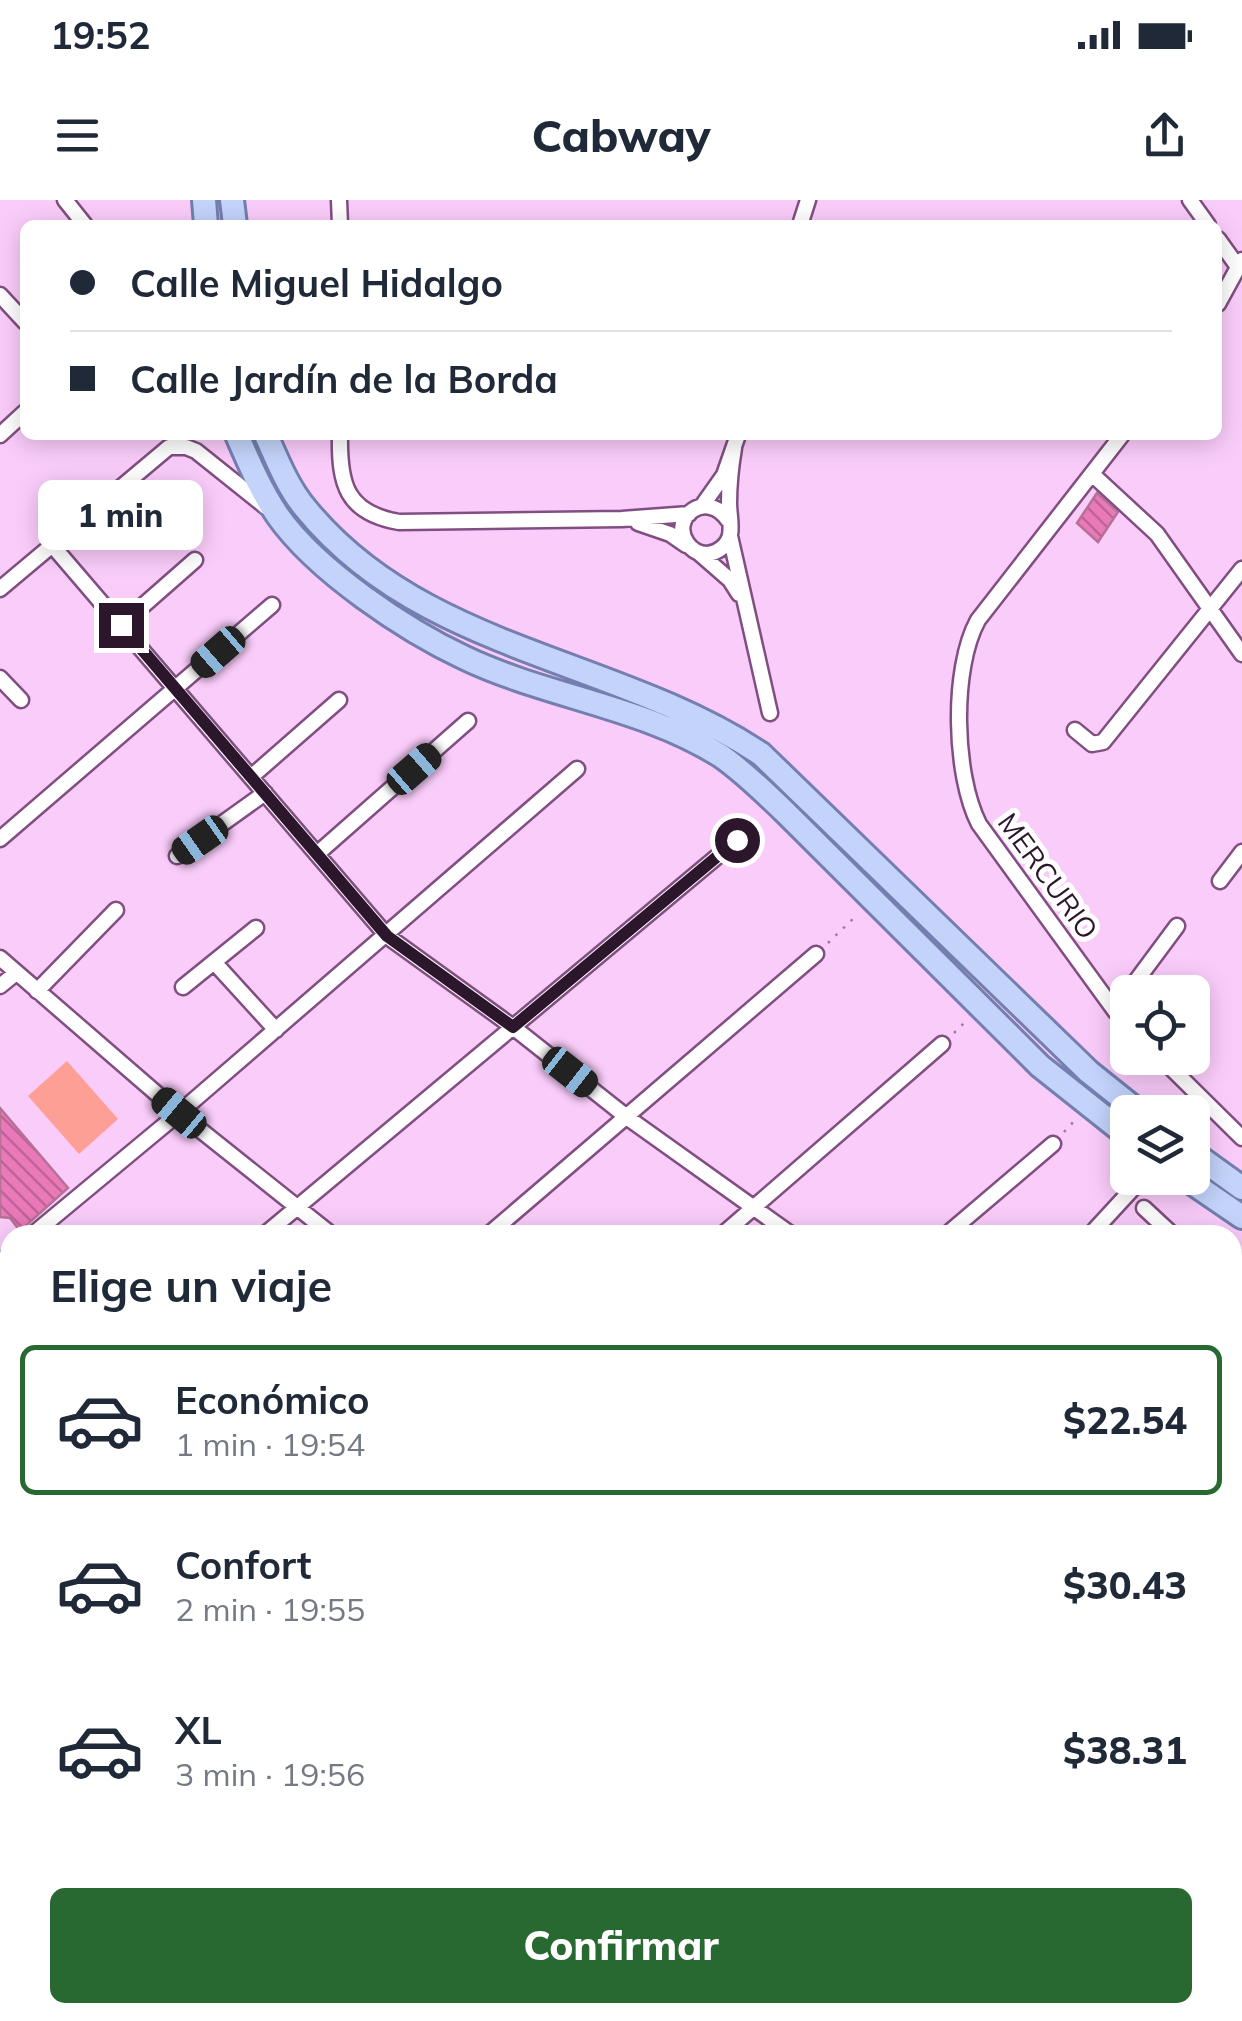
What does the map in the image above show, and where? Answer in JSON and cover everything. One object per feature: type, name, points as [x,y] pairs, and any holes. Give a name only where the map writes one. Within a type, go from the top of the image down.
[{"type":"main road","points":[[239,440],[253,473],[280,518],[326,566],[384,612],[466,658],[684,736],[720,756],[772,800],[1040,1066],[1110,1123]]},
{"type":"main road","points":[[268,440],[306,509],[357,559],[429,608],[502,642],[690,714],[727,731],[760,754],[1089,1072],[1118,1095]]},
{"type":"main road","points":[[1210,1165],[1242,1188]]},
{"type":"main road","points":[[1210,1195],[1242,1217]]},
{"type":"street","points":[[65,200],[80,220]]},
{"type":"street","points":[[1222,243],[1240,264],[1222,297]]},
{"type":"street","points":[[0,294],[20,316]]},
{"type":"street","points":[[0,434],[20,416]]},
{"type":"street","points":[[340,440],[342,471],[352,501],[379,518],[399,522],[622,520],[718,508],[729,527]]},
{"type":"street","name":"MERCURIO","points":[[1110,1005],[971,808],[959,731],[966,649],[971,633],[1118,440]]},
{"type":"street","points":[[694,550],[683,528],[724,475],[736,442]]},
{"type":"street","points":[[736,442],[729,527],[770,713]]},
{"type":"street","points":[[0,589],[169,447],[196,451],[280,518]]},
{"type":"street","points":[[1092,474],[1157,534],[1242,654]]},
{"type":"street","points":[[622,520],[670,534],[694,550],[730,580],[745,604]]},
{"type":"street","points":[[694,550],[715,552],[729,527]]},
{"type":"street","points":[[52,545],[387,936],[777,1225]]},
{"type":"street","points":[[121,625],[195,560]]},
{"type":"street","points":[[1075,730],[1092,744],[1103,742],[1242,570]]},
{"type":"street","points":[[0,839],[272,605]]},
{"type":"street","points":[[0,678],[20,700]]},
{"type":"street","points":[[250,777],[339,700]]},
{"type":"street","points":[[317,854],[468,721]]},
{"type":"street","points":[[44,1225],[387,936],[577,769]]},
{"type":"street","points":[[176,856],[265,793]]},
{"type":"street","points":[[276,1225],[737,840]]},
{"type":"street","points":[[1220,881],[1242,852]]},
{"type":"street","points":[[37,991],[116,910]]},
{"type":"street","points":[[1141,975],[1177,926]]},
{"type":"street","points":[[182,987],[256,928]]},
{"type":"street","points":[[500,1225],[816,954]]},
{"type":"street","points":[[0,958],[179,1113],[321,1225]]},
{"type":"street","points":[[214,962],[276,1030]]},
{"type":"street","points":[[0,986],[16,972]]},
{"type":"street","points":[[733,1225],[942,1044]]},
{"type":"street","points":[[1178,1075],[1242,1138]]},
{"type":"street","points":[[958,1225],[1053,1144]]},
{"type":"street","points":[[1099,1225],[1127,1195]]},
{"type":"street","points":[[1144,1208],[1162,1225]]},
{"type":"path","points":[[816,954],[872,902]]},
{"type":"path","points":[[942,1044],[980,1006]]},
{"type":"path","points":[[1053,1144],[1087,1107]]},
{"type":"shaded area","points":[[67,1061],[118,1119],[79,1154],[28,1096]]},
{"type":"building","points":[[1097,493],[1118,512],[1098,542],[1077,523]]},
{"type":"building","points":[[0,1108],[68,1188],[27,1225],[15,1225],[10,1218],[0,1217]]},
{"type":"route","points":[[121,625],[387,936],[513,1027],[737,840]]}]
